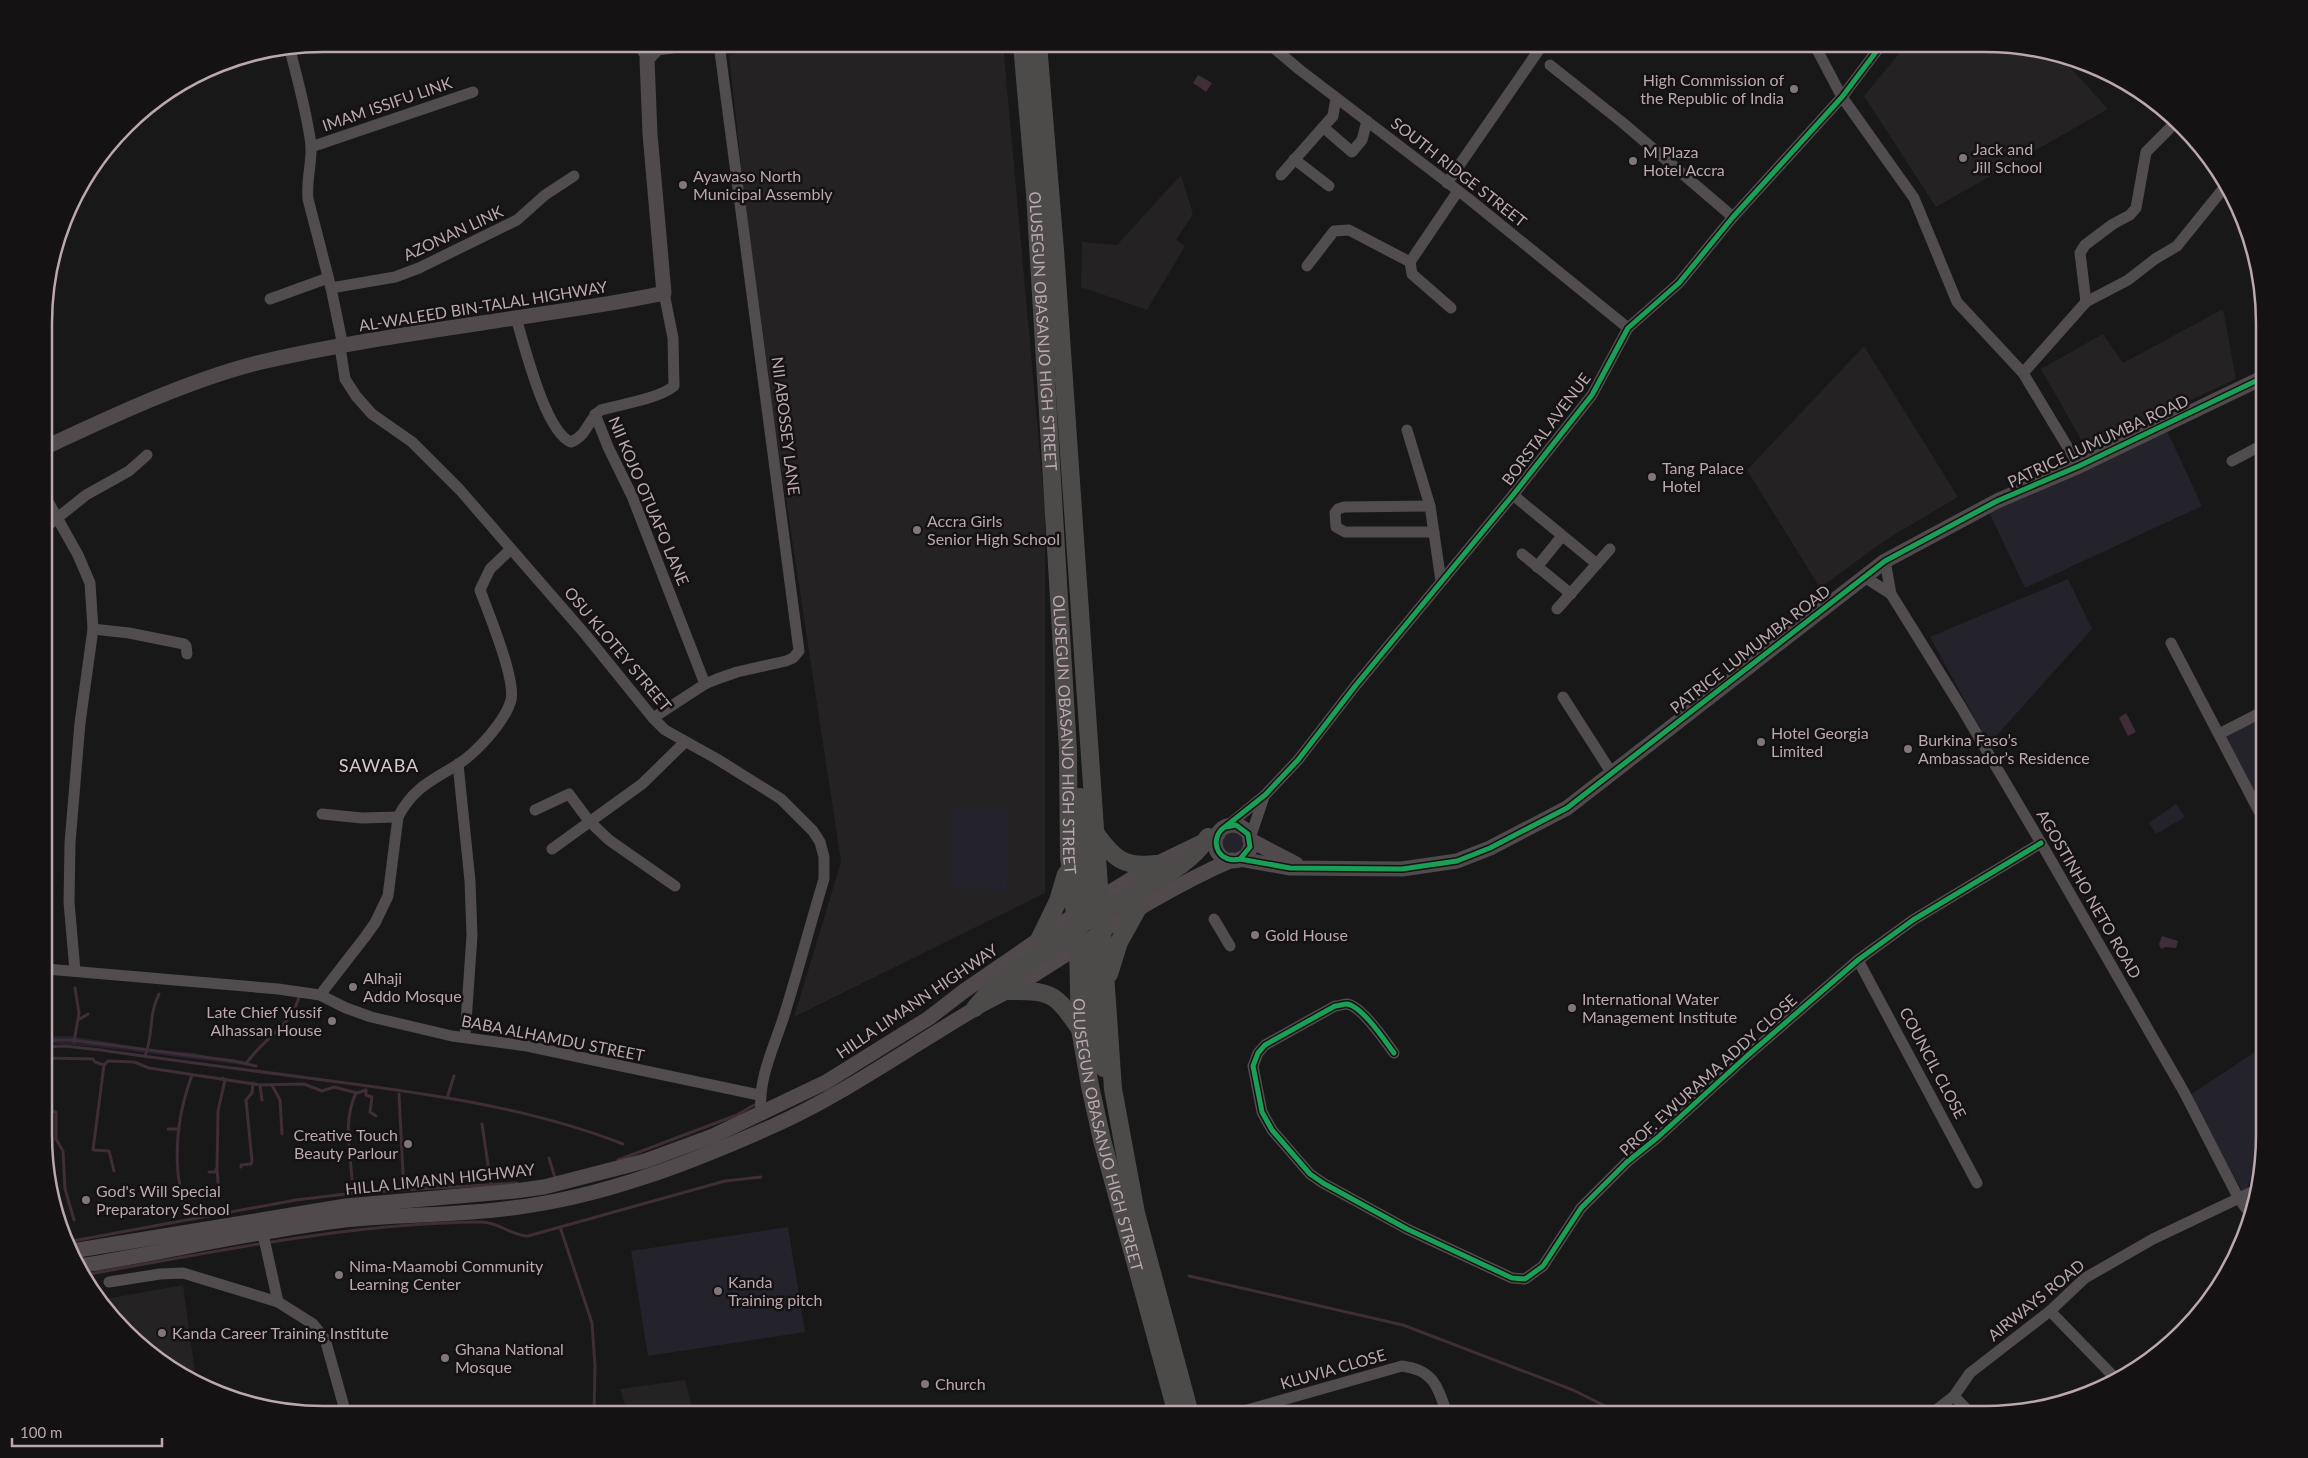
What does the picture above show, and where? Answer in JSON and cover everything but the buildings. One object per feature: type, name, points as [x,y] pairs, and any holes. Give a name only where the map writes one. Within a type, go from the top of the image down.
[{"type":"main road","name":"OLUSEGUN OBASANJO HIGH STREET","points":[[1021,52],[1035,193],[1068,750],[1069,856],[1107,981],[1113,1089],[1136,1213],[1188,1406]]},
{"type":"main road","name":"OLUSEGUN OBASANJO HIGH STREET","points":[[1039,52],[1096,834],[1080,1030],[1102,1140],[1175,1406]]},
{"type":"main road","points":[[1068,750],[1078,784],[1095,1021],[1102,1065],[1113,1089]]},
{"type":"main road","points":[[975,1008],[993,987],[1088,923],[1185,862],[1217,833]]},
{"type":"main road","points":[[1096,834],[1105,847],[1124,862],[1139,866],[1156,864]]},
{"type":"main road","points":[[1040,938],[1058,901],[1069,856]]},
{"type":"main road","points":[[1107,981],[1119,942],[1138,908]]},
{"type":"main road","points":[[1009,990],[1034,990],[1048,993],[1063,1006],[1080,1030]]},
{"type":"street","points":[[643,52],[647,59],[650,134],[664,293]]},
{"type":"street","points":[[647,59],[653,52]]},
{"type":"street","name":"NII ABOSSEY LANE","points":[[653,718],[705,684],[737,672],[786,661],[794,658],[799,651],[720,52]]},
{"type":"street","name":"SOUTH RIDGE STREET","points":[[1279,52],[1458,191],[1628,328]]},
{"type":"street","points":[[1447,183],[1537,52]]},
{"type":"street","points":[[1818,52],[1842,97],[1914,198],[1957,302],[2024,373],[2079,466]]},
{"type":"street","name":"BORSTAL AVENUE","points":[[1217,833],[1265,795],[1298,760],[1356,685],[1513,495],[1592,395],[1628,328],[1679,282],[1733,217],[1842,97],[1876,52]]},
{"type":"street","name":"OSU KLOTEY STREET","points":[[291,55],[300,86],[311,147],[307,186],[308,199],[330,283],[345,379],[356,396],[372,414],[412,442],[460,490],[585,634],[653,718],[665,730],[717,759],[781,799],[813,831],[824,857],[824,879],[783,1018],[764,1071],[759,1096],[761,1114]]},
{"type":"street","points":[[1550,65],[1623,123],[1733,217]]},
{"type":"street","name":"IMAM ISSIFU LINK","points":[[311,147],[473,92]]},
{"type":"street","points":[[1280,175],[1332,116],[1336,98]]},
{"type":"street","points":[[1323,127],[1352,152],[1362,140],[1367,121]]},
{"type":"street","points":[[2086,302],[2080,253],[2085,245],[2113,224],[2130,215],[2136,208],[2146,152],[2171,127]]},
{"type":"street","points":[[1294,159],[1329,186]]},
{"type":"street","name":"AZONAN LINK","points":[[330,283],[394,277],[420,268],[517,220],[545,195],[574,176]]},
{"type":"street","points":[[1451,308],[1412,274],[1410,262],[1458,191]]},
{"type":"street","points":[[2024,373],[2086,302],[2128,280],[2155,259],[2178,246],[2221,191]]},
{"type":"street","points":[[1306,266],[1334,231],[1342,229],[1349,230],[1410,262]]},
{"type":"street","points":[[270,299],[330,283]]},
{"type":"street","name":"NII KOJO OTUAFO LANE","points":[[664,293],[673,338],[674,386],[655,395],[601,410],[595,414],[660,564],[705,684]]},
{"type":"street","name":"AL-WALEED BIN-TALAL HIGHWAY","points":[[52,444],[98,423],[209,378],[257,364],[341,347],[620,303],[664,293]]},
{"type":"street","points":[[516,318],[538,391],[562,437],[570,442],[577,440],[584,434],[595,414]]},
{"type":"street","name":"PATRICE LUMUMBA ROAD","points":[[1236,860],[1305,868],[1402,869],[1457,861],[1526,831],[1567,808],[1863,576],[1885,561],[1996,501],[2079,466],[2256,382]]},
{"type":"street","points":[[1407,430],[1430,506],[1441,582]]},
{"type":"street","points":[[2232,461],[2256,448]]},
{"type":"street","points":[[52,522],[86,495],[129,471],[147,455]]},
{"type":"street","points":[[1513,495],[1596,564]]},
{"type":"street","points":[[1430,506],[1344,507],[1338,509],[1335,514],[1336,527],[1345,532],[1434,532]]},
{"type":"street","points":[[52,508],[90,583],[93,629],[80,723],[70,843],[69,902],[75,971]]},
{"type":"street","points":[[1537,567],[1562,536]]},
{"type":"street","points":[[320,995],[370,930],[388,896],[398,817],[403,807],[419,787],[458,764],[497,727],[511,699],[510,681],[480,590],[490,569],[511,549]]},
{"type":"street","points":[[1558,609],[1610,549]]},
{"type":"street","points":[[1522,554],[1571,594]]},
{"type":"street","name":"AGOSTINHO NETO ROAD","points":[[1885,561],[1891,594],[1961,707],[2041,843],[2184,1092],[2239,1199],[2245,1207]]},
{"type":"street","name":"AGOSTINHO NETO ROAD","points":[[1863,576],[1891,594]]},
{"type":"street","points":[[93,629],[129,633],[184,644],[187,654]]},
{"type":"street","points":[[2171,643],[2256,806]]},
{"type":"street","points":[[1563,697],[1611,772]]},
{"type":"street","points":[[2219,734],[2256,716]]},
{"type":"street","points":[[552,849],[642,784],[685,742]]},
{"type":"street","points":[[458,764],[470,881],[472,935],[465,1037]]},
{"type":"street","points":[[535,810],[569,794],[589,821],[609,840],[675,886]]},
{"type":"street","name":"BORSTAL AVENUE","points":[[1250,839],[1265,795]]},
{"type":"street","points":[[322,814],[362,818],[398,817]]},
{"type":"street","points":[[1241,827],[1250,839],[1249,851],[1236,860],[1180,884],[1138,908],[1088,923],[1156,864],[1217,833],[1241,827]]},
{"type":"street","points":[[1217,833],[1218,851],[1224,858],[1236,860]]},
{"type":"street","name":"PATRICE LUMUMBA ROAD","points":[[1250,839],[1305,868]]},
{"type":"street","name":"PROF. EWURAMA ADDY CLOSE","points":[[1394,1053],[1363,1015],[1354,1007],[1346,1004],[1335,1006],[1265,1045],[1258,1053],[1253,1066],[1265,1119],[1302,1166],[1323,1183],[1443,1246],[1512,1278],[1525,1279],[1543,1266],[1581,1208],[1627,1162],[1657,1138],[1747,1056],[1858,960],[1913,920],[2041,843]]},
{"type":"street","points":[[1214,919],[1230,946]]},
{"type":"street","name":"HILLA LIMANN HIGHWAY","points":[[78,1250],[346,1206],[544,1187],[645,1161],[713,1136],[826,1082],[892,1041],[1040,938],[1088,923]]},
{"type":"street","name":"HILLA LIMANN HIGHWAY","points":[[86,1265],[338,1221],[511,1209],[579,1197],[615,1188],[718,1150],[821,1102],[901,1055],[975,1008],[1009,990],[1088,923]]},
{"type":"street","name":"COUNCIL CLOSE","points":[[1858,960],[1977,1183]]},
{"type":"street","name":"BABA ALHAMDU STREET","points":[[52,970],[287,990],[320,995],[346,1008],[371,1017],[465,1037],[527,1046],[759,1096]]},
{"type":"street","name":"AIRWAYS ROAD","points":[[1941,1406],[1954,1396],[1970,1373],[2050,1311],[2084,1278],[2154,1239],[2249,1194]]},
{"type":"street","points":[[263,1234],[278,1302]]},
{"type":"street","points":[[109,1282],[160,1274],[183,1274],[278,1302],[313,1324],[325,1339],[344,1406]]},
{"type":"street","points":[[2050,1311],[2111,1374]]},
{"type":"street","name":"KLUVIA CLOSE","points":[[1261,1406],[1402,1366],[1416,1368],[1429,1376],[1438,1387],[1444,1406]]},
{"type":"street","points":[[1954,1396],[1963,1406]]},
{"type":"shaded area","name":"Accra Girls Senior High School","points":[[745,52],[1004,52],[1045,509],[1045,893],[794,1017],[841,862],[756,302],[729,55]]},
{"type":"shaded area","name":"Jack and Jill School","points":[[1900,52],[1985,52],[2038,58],[2069,66],[2108,109],[1936,207],[1864,96]]},
{"type":"shaded area","points":[[1198,75],[1212,83],[1206,92],[1193,83]]},
{"type":"shaded area","points":[[1181,175],[1193,214],[1176,240],[1185,246],[1147,310],[1081,287],[1082,242],[1117,245]]},
{"type":"shaded area","points":[[2223,309],[2236,379],[2086,448],[2041,369],[2103,334],[2123,363]]},
{"type":"shaded area","points":[[1864,346],[1958,497],[1887,539],[1820,588],[1747,470]]},
{"type":"shaded area","points":[[2167,431],[2202,506],[2025,588],[1988,510]]},
{"type":"shaded area","points":[[2068,579],[2092,629],[1989,744],[1930,637]]},
{"type":"shaded area","points":[[2126,713],[2136,732],[2128,736],[2119,718]]},
{"type":"shaded area","points":[[2256,718],[2256,801],[2221,734]]},
{"type":"shaded area","points":[[2176,804],[2185,817],[2156,834],[2149,823]]},
{"type":"shaded area","points":[[952,806],[1009,808],[1007,891],[950,889]]},
{"type":"shaded area","points":[[1232,830],[1241,834],[1245,843],[1241,852],[1232,856],[1223,852],[1219,843],[1223,834]]},
{"type":"shaded area","points":[[2162,936],[2178,941],[2176,948],[2166,947],[2161,949],[2159,944]]},
{"type":"shaded area","points":[[52,1036],[71,1036],[156,1050],[196,1053],[209,1057],[246,1061],[242,1065],[97,1047],[52,1043]]},
{"type":"shaded area","points":[[2256,1051],[2255,1153],[2253,1169],[2245,1196],[2190,1095]]},
{"type":"shaded area","name":"Kanda Training pitch","points":[[788,1227],[805,1332],[648,1356],[631,1251]]},
{"type":"shaded area","name":"Kanda Career Training Institute","points":[[183,1285],[195,1373],[158,1350],[132,1326],[107,1299]]},
{"type":"shaded area","points":[[685,1380],[692,1406],[625,1406],[620,1389]]},
{"type":"waterway","points":[[74,1042],[79,1013],[75,988]]},
{"type":"waterway","points":[[145,1056],[148,1048],[153,1010],[159,994]]},
{"type":"waterway","points":[[246,1064],[252,1055],[283,1025],[295,1008],[299,997]]},
{"type":"waterway","points":[[78,1020],[88,1014]]},
{"type":"waterway","points":[[52,1040],[72,1040],[234,1061],[256,1066]]},
{"type":"waterway","points":[[52,1047],[101,1050],[437,1096],[550,1120],[623,1144]]},
{"type":"waterway","points":[[52,1058],[93,1059],[95,1062],[104,1065],[108,1061],[134,1062],[149,1068],[260,1085],[304,1084],[322,1091],[334,1087],[357,1093],[366,1090],[366,1095],[372,1097],[370,1112],[376,1116]]},
{"type":"waterway","points":[[104,1065],[93,1150],[109,1151],[114,1171]]},
{"type":"waterway","points":[[183,1204],[177,1161],[178,1135],[182,1110],[192,1075]]},
{"type":"waterway","points":[[447,1098],[454,1076]]},
{"type":"waterway","points":[[209,1172],[215,1172],[217,1168],[218,1111],[225,1080],[223,1078]]},
{"type":"waterway","points":[[241,1167],[241,1165],[251,1164],[252,1161],[246,1100],[252,1093],[253,1083]]},
{"type":"waterway","points":[[260,1085],[262,1100]]},
{"type":"waterway","points":[[272,1085],[280,1100],[282,1134]]},
{"type":"waterway","points":[[352,1179],[348,1125],[356,1093]]},
{"type":"waterway","points":[[399,1094],[403,1174]]},
{"type":"waterway","points":[[618,1160],[737,1115],[754,1105]]},
{"type":"waterway","points":[[52,1111],[56,1112],[56,1139],[63,1151],[65,1189],[74,1220]]},
{"type":"waterway","points":[[482,1124],[491,1185]]},
{"type":"waterway","points":[[168,1129],[179,1129]]},
{"type":"waterway","points":[[549,1158],[555,1178]]},
{"type":"waterway","points":[[217,1169],[219,1194]]},
{"type":"waterway","points":[[91,1274],[232,1248],[381,1227],[482,1222],[494,1224],[516,1234],[528,1236],[725,1181],[761,1177]]},
{"type":"waterway","points":[[74,1241],[296,1200],[354,1193],[517,1183]]},
{"type":"waterway","points":[[560,1227],[592,1323],[595,1366],[594,1406]]},
{"type":"waterway","points":[[1189,1276],[1403,1325],[1573,1390],[1605,1406]]},
{"type":"cycle path","points":[[1226,827],[1236,825],[1248,834],[1250,847],[1240,859],[1227,859],[1219,852],[1216,842],[1221,830],[1265,795],[1298,760],[1356,685],[1513,495],[1592,395],[1628,328],[1679,283],[1733,217],[1842,97],[1876,52]]},
{"type":"cycle path","points":[[1240,859],[1290,868],[1402,869],[1457,861],[1490,848],[1567,808],[1885,561],[1997,501],[2079,466],[2256,381]]},
{"type":"cycle path","points":[[1394,1053],[1373,1025],[1353,1006],[1347,1004],[1335,1006],[1265,1045],[1258,1053],[1253,1066],[1262,1112],[1272,1130],[1310,1174],[1323,1183],[1407,1229],[1512,1278],[1525,1279],[1543,1266],[1581,1208],[1627,1162],[1657,1138],[1747,1056],[1858,960],[1913,920],[2041,843]]},
{"type":"place","name":"High Commission of the Republic of India","points":[[1794,89]]},
{"type":"place","name":"Jack and Jill School","points":[[1963,158]]},
{"type":"place","name":"M Plaza Hotel Accra","points":[[1633,161]]},
{"type":"place","name":"Ayawaso North Municipal Assembly","points":[[683,185]]},
{"type":"place","name":"Tang Palace Hotel","points":[[1652,477]]},
{"type":"place","name":"Accra Girls Senior High School","points":[[917,530]]},
{"type":"place","name":"Hotel Georgia Limited","points":[[1761,742]]},
{"type":"place","name":"Burkina Faso’s Ambassador’s Residence","points":[[1908,749]]},
{"type":"place","name":"Gold House","points":[[1255,935]]},
{"type":"place","name":"Alhaji Addo Mosque","points":[[353,987]]},
{"type":"place","name":"International Water Management Institute","points":[[1572,1008]]},
{"type":"place","name":"Late Chief Yussif Alhassan House","points":[[332,1021]]},
{"type":"place","name":"Creative Touch Beauty Parlour","points":[[408,1144]]},
{"type":"place","name":"God's Will Special Preparatory School","points":[[86,1200]]},
{"type":"place","name":"Nima-Maamobi Community Learning Center","points":[[339,1275]]},
{"type":"place","name":"Kanda Training pitch","points":[[718,1291]]},
{"type":"place","name":"Kanda Career Training Institute","points":[[162,1333]]},
{"type":"place","name":"Ghana National Mosque","points":[[445,1358]]},
{"type":"place","name":"Church","points":[[925,1384]]},
{"type":"district","name":"SAWABA","points":[[379,766]]}]
